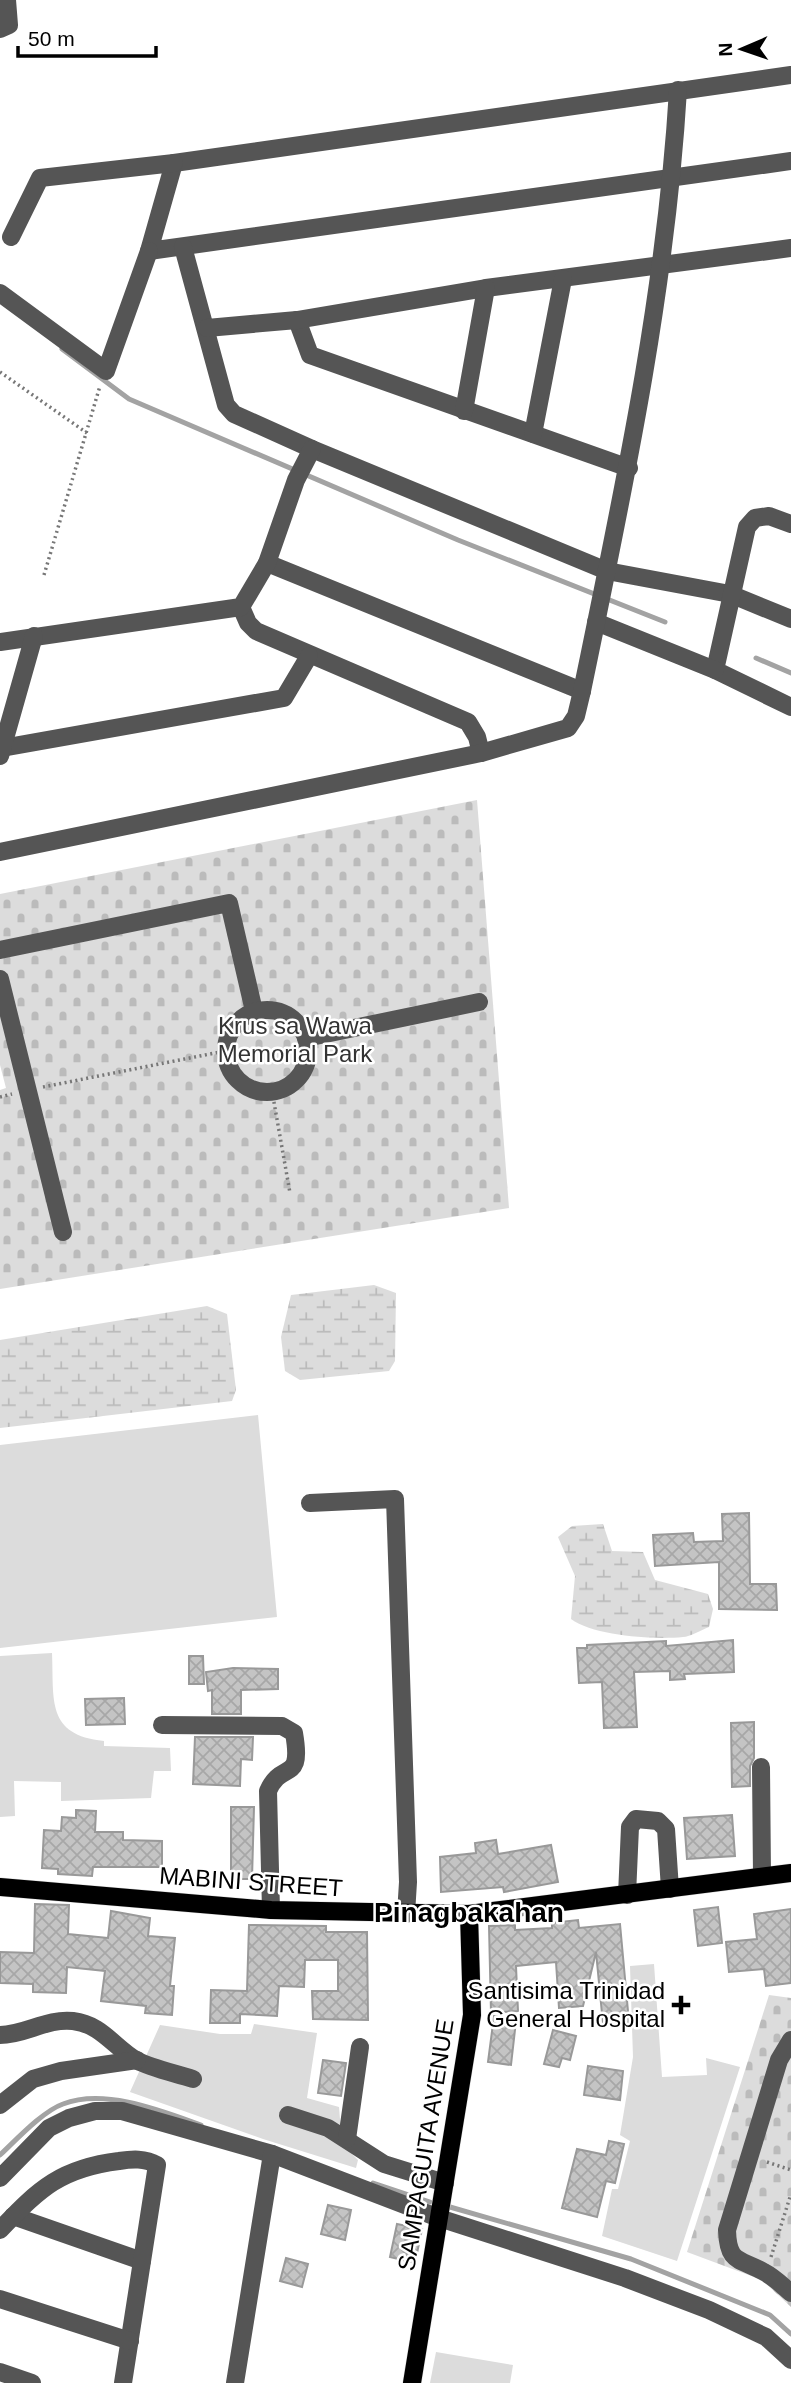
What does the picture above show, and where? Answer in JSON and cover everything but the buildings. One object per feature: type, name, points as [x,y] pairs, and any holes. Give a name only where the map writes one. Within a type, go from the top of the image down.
[{"type":"main road","name":"MABINI STREET","points":[[0,1887],[271,1910],[469,1914],[791,1873]]},
{"type":"main road","name":"SAMPAGUITA AVENUE","points":[[412,2383],[472,2015],[469,1914]]},
{"type":"street","points":[[0,29],[9,25],[6,0]]},
{"type":"street","points":[[11,237],[37,180],[791,75]]},
{"type":"street","points":[[0,852],[481,753],[568,728],[576,716],[582,691],[629,468],[662,265],[673,180],[678,90]]},
{"type":"street","points":[[149,251],[673,180],[791,161]]},
{"type":"street","points":[[0,293],[106,371],[149,251],[174,163]]},
{"type":"street","points":[[183,247],[226,405],[234,414],[303,464],[605,579],[730,594],[791,619]]},
{"type":"street","points":[[207,328],[297,320],[486,288],[791,248]]},
{"type":"street","points":[[533,435],[563,279]]},
{"type":"street","points":[[464,411],[486,288]]},
{"type":"street","points":[[297,320],[310,355],[629,468]]},
{"type":"street","points":[[240,607],[267,563],[303,464]]},
{"type":"street","points":[[715,670],[747,527],[755,518],[769,516],[791,524]]},
{"type":"street","points":[[267,563],[582,691]]},
{"type":"street","points":[[0,642],[240,607]]},
{"type":"street","points":[[240,607],[247,623],[256,631],[468,722],[477,737],[481,753]]},
{"type":"street","points":[[597,616],[791,707]]},
{"type":"street","points":[[34,636],[1,752],[284,698],[309,656]]},
{"type":"street","points":[[0,950],[229,903],[254,1011]]},
{"type":"street","points":[[0,979],[63,1232]]},
{"type":"street","points":[[306,1038],[479,1002]]},
{"type":"street","points":[[267,1009],[291,1018],[306,1038],[308,1051],[300,1076],[291,1084],[272,1091],[254,1090],[242,1084],[227,1064],[225,1051],[233,1026],[254,1011],[267,1009]]},
{"type":"street","points":[[310,1503],[395,1499],[408,1882],[406,1914]]},
{"type":"street","points":[[162,1725],[282,1726],[294,1733],[299,1759],[295,1766],[271,1784],[268,1791],[271,1910]]},
{"type":"street","points":[[761,1767],[762,1875]]},
{"type":"street","points":[[627,1895],[630,1826],[636,1819],[658,1821],[666,1829],[670,1889]]},
{"type":"street","points":[[0,2035],[14,2035],[49,2022],[74,2021],[99,2029],[137,2060],[193,2079]]},
{"type":"street","points":[[791,2040],[779,2060],[727,2230],[727,2248],[737,2261],[766,2272],[791,2293]]},
{"type":"street","points":[[347,2139],[360,2047]]},
{"type":"street","points":[[0,2105],[33,2079],[61,2071],[137,2060]]},
{"type":"street","points":[[0,2178],[49,2128],[69,2118],[95,2112],[122,2111],[272,2154],[439,2218],[625,2278],[709,2310],[766,2337],[791,2360]]},
{"type":"street","points":[[288,2115],[328,2127],[384,2164],[446,2183]]},
{"type":"street","points":[[235,2383],[272,2154]]},
{"type":"street","points":[[0,2230],[51,2182],[74,2169],[132,2160],[150,2160],[157,2165],[123,2383]]},
{"type":"street","points":[[13,2216],[142,2261]]},
{"type":"street","points":[[0,2299],[130,2341]]},
{"type":"street","points":[[0,2372],[32,2383]]},
{"type":"path","points":[[0,372],[87,433]]},
{"type":"path","points":[[44,575],[99,388]]},
{"type":"path","points":[[0,1097],[225,1051]]},
{"type":"path","points":[[272,1091],[290,1193]]},
{"type":"path","points":[[751,2156],[791,2170]]},
{"type":"path","points":[[766,2272],[791,2194]]},
{"type":"green space","name":"Krus sa Wawa Memorial Park","points":[[477,800],[509,1208],[0,1289],[0,1090],[6,1088],[0,1065],[0,894]]},
{"type":"green space","points":[[374,1285],[396,1293],[395,1361],[389,1371],[300,1380],[285,1371],[281,1337],[291,1295]]},
{"type":"green space","points":[[207,1306],[227,1314],[236,1390],[232,1401],[0,1428],[0,1340]]},
{"type":"green space","points":[[258,1415],[277,1617],[0,1648],[0,1445]]},
{"type":"green space","points":[[603,1524],[612,1551],[643,1552],[655,1580],[708,1594],[713,1609],[709,1627],[683,1637],[656,1638],[609,1633],[581,1625],[571,1619],[575,1576],[558,1537],[572,1526]]},
{"type":"green space","points":[[52,1653],[57,1712],[63,1723],[72,1731],[104,1741],[104,1746],[170,1748],[171,1771],[154,1771],[151,1798],[61,1801],[61,1782],[14,1781],[15,1816],[0,1817],[0,1656]]},
{"type":"green space","points":[[654,1964],[662,2077],[707,2075],[706,2058],[740,2067],[677,2261],[602,2236],[612,2189],[618,2189],[630,2141],[620,2135],[633,2057],[630,1966]]},
{"type":"green space","points":[[769,1995],[791,1998],[791,2307],[762,2280],[687,2252]]},
{"type":"green space","points":[[254,2024],[317,2033],[307,2098],[339,2107],[342,2144],[358,2160],[356,2168],[263,2139],[130,2092],[160,2025],[220,2034],[251,2034]]},
{"type":"green space","points":[[436,2352],[513,2365],[510,2383],[430,2383]]},
{"type":"waterway","points":[[62,349],[129,399],[458,540],[665,622]]},
{"type":"waterway","points":[[756,658],[791,673]]},
{"type":"waterway","points":[[0,2155],[47,2113],[63,2104],[79,2100],[133,2103],[201,2125]]},
{"type":"waterway","points":[[373,2183],[430,2202]]},
{"type":"waterway","points":[[450,2207],[631,2259],[770,2315],[791,2334]]},
{"type":"place","name":"Santisima Trinidad General Hospital","points":[[681,2005]]},
{"type":"district","name":"Pinagbakahan","points":[[469,1912]]}]
